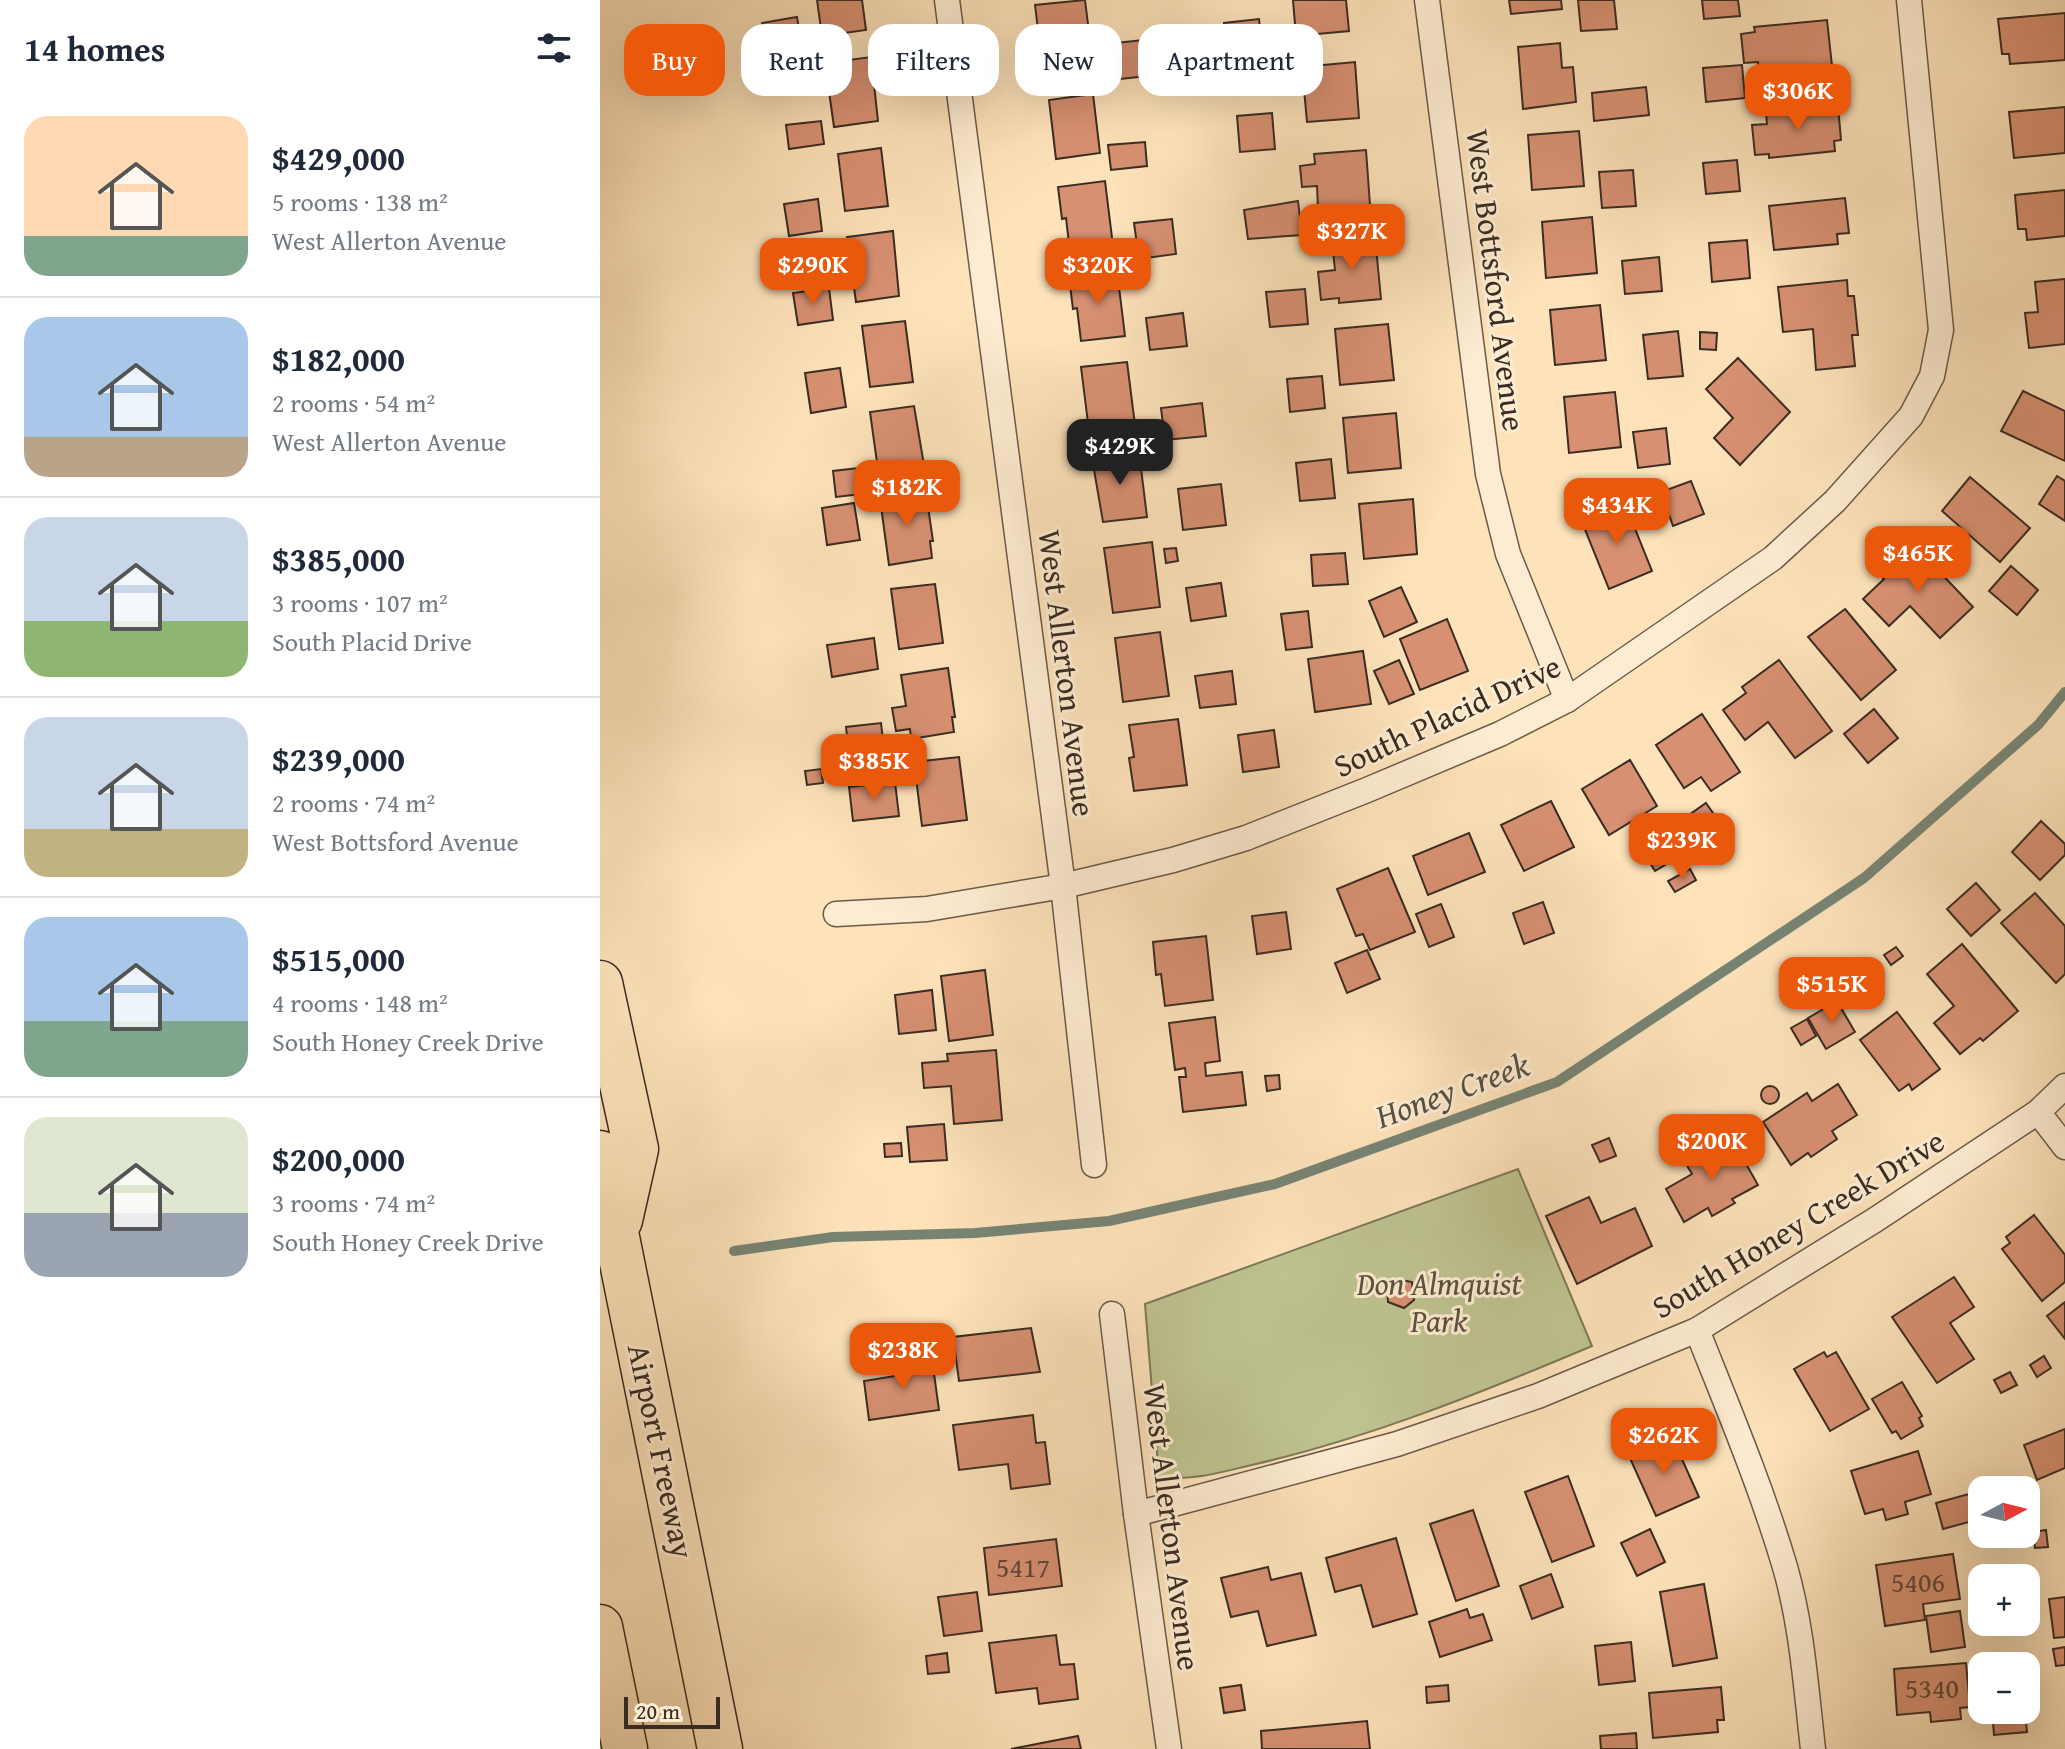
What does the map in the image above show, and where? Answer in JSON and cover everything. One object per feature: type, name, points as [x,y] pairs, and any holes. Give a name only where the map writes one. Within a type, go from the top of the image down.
[{"type":"highway","points":[[600,983],[636,1149],[617,1234]]},
{"type":"highway","name":"Airport Freeway","points":[[600,1153],[720,1749]]},
{"type":"highway","points":[[600,1627],[625,1749]]},
{"type":"street","name":"West Allerton Avenue","points":[[947,0],[1063,886],[1094,1165]]},
{"type":"street","name":"West Bottsford Avenue","points":[[1427,0],[1488,474],[1508,554],[1567,700]]},
{"type":"street","name":"South Placid Drive","points":[[836,914],[927,909],[1063,886],[1173,860],[1246,838],[1500,734],[1567,700],[1773,558],[1835,501],[1911,416],[1932,376],[1941,330],[1909,0]]},
{"type":"street","name":"South Honey Creek Drive","points":[[1136,1514],[1397,1444],[1538,1396],[1697,1330],[1875,1220],[2038,1112],[2065,1086]]},
{"type":"street","points":[[2038,1112],[2065,1147]]},
{"type":"street","name":"West Allerton Avenue","points":[[1112,1314],[1169,1749]]},
{"type":"street","points":[[1697,1330],[1757,1480],[1785,1568],[1796,1616],[1813,1749]]},
{"type":"green space","name":"Don Almquist Park","points":[[1518,1169],[1592,1346],[1468,1396],[1342,1441],[1208,1475],[1159,1477],[1145,1304]]},
{"type":"building","points":[[817,0],[862,0],[866,30],[852,32],[852,24],[820,24]]},
{"type":"building","points":[[1085,0],[1088,24],[1037,24],[1035,5]]},
{"type":"building","points":[[1293,0],[1346,0],[1349,31],[1323,33],[1323,24],[1295,24]]},
{"type":"building","points":[[1509,0],[1561,0],[1562,9],[1511,14]]},
{"type":"building","points":[[1578,0],[1614,0],[1617,29],[1581,31]]},
{"type":"building","points":[[1702,0],[1738,0],[1740,16],[1704,19]]},
{"type":"building","points":[[2065,13],[2065,60],[2010,64],[2009,54],[2002,54],[1998,19]]},
{"type":"building","points":[[797,17],[798,24],[762,24]]},
{"type":"building","points":[[1259,19],[1260,24],[1224,24]]},
{"type":"building","points":[[1827,20],[1832,66],[1759,73],[1758,62],[1744,63],[1741,34],[1755,32],[1754,27]]},
{"type":"building","points":[[1138,41],[1138,77],[1122,79],[1122,42]]},
{"type":"building","points":[[1560,43],[1562,68],[1573,67],[1576,102],[1523,109],[1518,47]]},
{"type":"building","points":[[868,57],[868,96],[875,96],[878,121],[834,127],[830,96],[852,96],[852,59]]},
{"type":"building","points":[[1355,62],[1359,118],[1307,122],[1305,96],[1323,96],[1323,65]]},
{"type":"building","points":[[1742,65],[1745,98],[1706,102],[1703,68]]},
{"type":"building","points":[[1646,87],[1649,115],[1594,121],[1592,93]]},
{"type":"building","points":[[1093,96],[1100,153],[1056,159],[1049,100]]},
{"type":"building","points":[[1838,106],[1841,140],[1834,141],[1835,151],[1769,158],[1769,154],[1755,155],[1752,125],[1767,124],[1766,113]]},
{"type":"building","points":[[2065,107],[2065,153],[2014,158],[2009,112]]},
{"type":"building","points":[[1272,113],[1275,149],[1240,152],[1237,116]]},
{"type":"building","points":[[821,121],[824,144],[789,149],[786,125]]},
{"type":"building","points":[[1579,131],[1584,186],[1532,190],[1528,135]]},
{"type":"building","points":[[1145,142],[1147,166],[1111,170],[1108,145]]},
{"type":"building","points":[[881,148],[888,206],[845,211],[838,154]]},
{"type":"building","points":[[1366,150],[1370,205],[1318,209],[1317,186],[1302,187],[1300,166],[1315,164],[1314,154]]},
{"type":"building","points":[[1737,160],[1740,191],[1706,194],[1703,163]]},
{"type":"building","points":[[1633,170],[1636,206],[1602,208],[1599,172]]},
{"type":"building","points":[[1105,181],[1113,246],[1070,252],[1058,187]]},
{"type":"building","points":[[2065,190],[2065,236],[2027,240],[2026,229],[2018,229],[2015,195]]},
{"type":"building","points":[[1845,198],[1849,233],[1837,234],[1838,244],[1774,250],[1769,206]]},
{"type":"building","points":[[818,199],[822,231],[789,236],[784,204]]},
{"type":"building","points":[[1298,201],[1302,235],[1248,239],[1244,210]]},
{"type":"building","points":[[1592,217],[1597,273],[1546,278],[1542,222]]},
{"type":"building","points":[[1172,219],[1176,254],[1139,259],[1134,223]]},
{"type":"building","points":[[893,231],[899,296],[856,302],[847,237]]},
{"type":"building","points":[[1375,237],[1381,299],[1339,303],[1339,298],[1321,300],[1318,272],[1335,270],[1332,242]]},
{"type":"building","points":[[1747,240],[1750,278],[1712,282],[1709,243]]},
{"type":"building","points":[[1659,257],[1662,291],[1625,294],[1622,261]]},
{"type":"building","points":[[1117,271],[1125,336],[1081,341],[1069,277]]},
{"type":"building","points":[[2065,279],[2065,344],[2029,348],[2025,313],[2038,312],[2035,282]]},
{"type":"building","points":[[1847,280],[1848,296],[1854,296],[1858,335],[1852,335],[1855,366],[1816,370],[1813,329],[1783,332],[1778,287]]},
{"type":"building","points":[[829,288],[833,320],[798,325],[793,293]]},
{"type":"building","points":[[1305,289],[1308,324],[1270,327],[1266,292]]},
{"type":"building","points":[[1600,305],[1606,360],[1555,365],[1550,310]]},
{"type":"building","points":[[1183,313],[1187,346],[1150,350],[1146,318]]},
{"type":"building","points":[[905,321],[913,382],[870,387],[862,326]]},
{"type":"building","points":[[1388,324],[1394,380],[1340,385],[1335,329]]},
{"type":"building","points":[[1678,331],[1683,376],[1648,379],[1643,335]]},
{"type":"building","points":[[1700,332],[1717,333],[1716,350],[1700,349]]},
{"type":"building","points":[[1738,358],[1790,412],[1740,465],[1714,438],[1733,418],[1706,389]]},
{"type":"building","points":[[1127,362],[1135,425],[1089,431],[1081,367]]},
{"type":"building","points":[[840,368],[846,407],[811,413],[805,373]]},
{"type":"building","points":[[1322,376],[1325,408],[1290,412],[1287,379]]},
{"type":"building","points":[[2023,391],[2065,411],[2065,461],[2001,431]]},
{"type":"building","points":[[1615,392],[1621,447],[1569,453],[1564,397]]},
{"type":"building","points":[[1202,403],[1206,436],[1165,440],[1161,408]]},
{"type":"building","points":[[914,406],[925,471],[879,477],[870,412]]},
{"type":"building","points":[[1396,413],[1401,468],[1348,473],[1343,418]]},
{"type":"building","points":[[1666,428],[1670,464],[1638,468],[1633,432]]},
{"type":"building","points":[[1139,452],[1147,517],[1103,522],[1092,458]]},
{"type":"building","points":[[1331,459],[1335,498],[1300,501],[1296,463]]},
{"type":"building","points":[[867,467],[870,493],[836,497],[833,471]]},
{"type":"building","points":[[2057,476],[2065,481],[2065,521],[2039,504]]},
{"type":"building","points":[[1970,477],[2030,528],[2000,562],[1942,511]]},
{"type":"building","points":[[1691,481],[1704,514],[1673,526],[1661,492]]},
{"type":"building","points":[[1221,484],[1226,525],[1183,530],[1178,489]]},
{"type":"building","points":[[926,493],[933,541],[930,541],[932,558],[889,565],[880,499]]},
{"type":"building","points":[[1413,499],[1417,554],[1364,559],[1359,504]]},
{"type":"building","points":[[854,503],[860,540],[827,545],[822,508]]},
{"type":"building","points":[[1625,504],[1652,571],[1609,589],[1582,522]]},
{"type":"building","points":[[1152,542],[1160,607],[1113,613],[1104,548]]},
{"type":"building","points":[[1913,544],[1973,607],[1940,638],[1910,606],[1889,626],[1863,599]]},
{"type":"building","points":[[1176,548],[1178,561],[1166,563],[1164,549]]},
{"type":"building","points":[[1345,553],[1348,584],[1313,586],[1311,555]]},
{"type":"building","points":[[2011,566],[2038,590],[2017,615],[1989,591]]},
{"type":"building","points":[[1221,583],[1226,616],[1191,621],[1186,588]]},
{"type":"building","points":[[935,584],[943,643],[899,649],[891,589]]},
{"type":"building","points":[[1401,587],[1417,622],[1384,637],[1369,601]]},
{"type":"building","points":[[1845,609],[1896,670],[1861,700],[1808,637]]},
{"type":"building","points":[[1308,611],[1312,647],[1286,650],[1281,614]]},
{"type":"building","points":[[1447,619],[1468,671],[1420,690],[1400,639]]},
{"type":"building","points":[[1160,632],[1169,696],[1123,702],[1115,638]]},
{"type":"building","points":[[874,638],[878,669],[832,677],[827,645]]},
{"type":"building","points":[[1363,651],[1371,704],[1315,712],[1308,659]]},
{"type":"building","points":[[1399,660],[1414,694],[1389,704],[1374,671]]},
{"type":"building","points":[[1779,660],[1832,731],[1795,758],[1768,722],[1745,740],[1723,710],[1746,693],[1742,687]]},
{"type":"building","points":[[948,668],[954,732],[911,739],[910,729],[896,731],[892,708],[906,706],[901,675]]},
{"type":"building","points":[[1232,671],[1236,704],[1200,708],[1195,676]]},
{"type":"building","points":[[1874,709],[1898,738],[1868,763],[1844,734]]},
{"type":"building","points":[[1702,714],[1740,772],[1711,791],[1701,777],[1684,788],[1656,745]]},
{"type":"building","points":[[1178,719],[1187,785],[1134,791],[1129,758],[1134,757],[1129,725]]},
{"type":"building","points":[[881,723],[885,757],[850,762],[846,727]]},
{"type":"building","points":[[1274,730],[1279,767],[1243,772],[1238,735]]},
{"type":"building","points":[[959,757],[967,820],[922,826],[914,762]]},
{"type":"building","points":[[1630,760],[1657,806],[1609,835],[1582,789]]},
{"type":"building","points":[[821,769],[823,783],[807,785],[805,771]]},
{"type":"building","points":[[895,782],[899,816],[853,821],[849,787]]},
{"type":"building","points":[[1551,801],[1574,847],[1524,871],[1501,825]]},
{"type":"building","points":[[1706,803],[1727,833],[1701,852],[1679,822]]},
{"type":"building","points":[[2041,821],[2065,844],[2065,855],[2040,880],[2012,852]]},
{"type":"building","points":[[1666,824],[1684,854],[1655,871],[1637,842]]},
{"type":"building","points":[[1469,833],[1485,872],[1428,895],[1413,856]]},
{"type":"building","points":[[1388,868],[1415,932],[1370,950],[1363,934],[1356,936],[1337,889]]},
{"type":"building","points":[[1690,869],[1696,880],[1675,892],[1668,881]]},
{"type":"building","points":[[1976,883],[2000,910],[1971,936],[1947,909]]},
{"type":"building","points":[[2035,893],[2065,926],[2065,974],[2056,983],[2001,923]]},
{"type":"building","points":[[1543,902],[1554,933],[1524,944],[1513,913]]},
{"type":"building","points":[[1441,904],[1454,937],[1429,947],[1416,914]]},
{"type":"building","points":[[1286,912],[1291,949],[1257,954],[1252,916]]},
{"type":"building","points":[[1206,936],[1213,1000],[1165,1006],[1161,974],[1156,975],[1153,942]]},
{"type":"building","points":[[1962,944],[2018,1011],[1983,1041],[1980,1038],[1960,1054],[1934,1023],[1954,1006],[1927,974]]},
{"type":"building","points":[[1896,947],[1903,956],[1891,965],[1884,955]]},
{"type":"building","points":[[1367,950],[1380,979],[1347,993],[1335,963]]},
{"type":"building","points":[[985,970],[993,1035],[949,1041],[941,976]]},
{"type":"building","points":[[932,990],[936,1030],[899,1034],[895,995]]},
{"type":"building","points":[[1837,1001],[1855,1032],[1826,1049],[1808,1018]]},
{"type":"building","points":[[1897,1012],[1940,1069],[1912,1090],[1909,1084],[1899,1091],[1860,1040]]},
{"type":"building","points":[[1215,1017],[1220,1061],[1205,1063],[1206,1076],[1242,1072],[1246,1105],[1183,1112],[1179,1077],[1186,1077],[1185,1068],[1175,1070],[1169,1023]]},
{"type":"building","points":[[1807,1019],[1816,1036],[1801,1045],[1791,1028]]},
{"type":"building","points":[[996,1050],[1002,1120],[954,1124],[951,1086],[924,1088],[922,1063],[948,1061],[947,1054]]},
{"type":"building","points":[[1279,1075],[1280,1089],[1267,1091],[1265,1076]]},
{"type":"building","points":[[1838,1084],[1857,1115],[1832,1131],[1837,1139],[1811,1157],[1808,1153],[1791,1165],[1763,1122],[1807,1093],[1812,1101]]},
{"type":"building","points":[[1770,1086],[1779,1095],[1770,1104],[1761,1095]]},
{"type":"building","points":[[944,1124],[947,1160],[910,1162],[907,1127]]},
{"type":"building","points":[[1609,1138],[1616,1156],[1600,1162],[1592,1145]]},
{"type":"building","points":[[1732,1139],[1758,1185],[1732,1199],[1735,1203],[1712,1216],[1708,1208],[1684,1222],[1666,1189],[1692,1174],[1686,1164]]},
{"type":"building","points":[[901,1143],[902,1156],[885,1157],[884,1144]]},
{"type":"building","points":[[1589,1197],[1601,1223],[1635,1208],[1652,1246],[1577,1284],[1546,1216]]},
{"type":"building","points":[[2034,1215],[2065,1255],[2065,1282],[2042,1301],[2002,1249],[2010,1243],[2006,1237]]},
{"type":"building","points":[[1954,1277],[1974,1307],[1950,1323],[1974,1359],[1937,1383],[1892,1317]]},
{"type":"building","points":[[1396,1279],[1412,1282],[1414,1300],[1404,1308],[1388,1302],[1387,1287]]},
{"type":"building","points":[[2065,1302],[2065,1339],[2047,1316]]},
{"type":"building","points":[[1031,1328],[1040,1372],[959,1381],[953,1337]]},
{"type":"building","points":[[1824,1352],[1827,1357],[1836,1352],[1869,1409],[1830,1431],[1794,1369]]},
{"type":"building","points":[[2044,1356],[2051,1368],[2037,1377],[2030,1365]]},
{"type":"building","points":[[932,1359],[939,1410],[869,1420],[864,1381],[895,1376],[893,1364]]},
{"type":"building","points":[[2010,1372],[2017,1385],[2001,1393],[1994,1380]]},
{"type":"building","points":[[1902,1382],[1922,1416],[1919,1418],[1923,1426],[1901,1439],[1896,1431],[1892,1433],[1872,1399]]},
{"type":"building","points":[[1033,1415],[1036,1443],[1045,1442],[1050,1484],[1011,1489],[1008,1464],[959,1470],[953,1425]]},
{"type":"building","points":[[2065,1429],[2065,1468],[2040,1479],[2036,1476],[2024,1445]]},
{"type":"building","points":[[1672,1437],[1699,1497],[1656,1516],[1629,1456]]},
{"type":"building","points":[[1918,1451],[1931,1494],[1905,1502],[1908,1514],[1886,1520],[1883,1509],[1865,1514],[1851,1471]]},
{"type":"building","points":[[1568,1476],[1594,1546],[1552,1562],[1525,1492]]},
{"type":"building","points":[[1968,1494],[1968,1522],[1943,1529],[1936,1503]]},
{"type":"building","points":[[1473,1510],[1499,1586],[1456,1601],[1430,1524]]},
{"type":"building","points":[[1650,1529],[1665,1562],[1637,1576],[1621,1543]]},
{"type":"building","points":[[2046,1530],[2048,1547],[2040,1548],[2040,1531]]},
{"type":"building","points":[[1396,1538],[1417,1614],[1373,1627],[1361,1585],[1335,1592],[1326,1558]]},
{"type":"building","points":[[1056,1539],[1062,1586],[989,1595],[984,1548]]},
{"type":"building","points":[[1953,1554],[1960,1599],[1923,1604],[1925,1620],[1885,1626],[1876,1565]]},
{"type":"building","points":[[1268,1567],[1271,1580],[1301,1573],[1316,1635],[1267,1646],[1258,1611],[1231,1617],[1221,1578]]},
{"type":"building","points":[[1551,1574],[1563,1607],[1532,1619],[1520,1586]]},
{"type":"building","points":[[1704,1584],[1717,1658],[1673,1666],[1660,1592]]},
{"type":"building","points":[[977,1592],[982,1631],[944,1636],[938,1597]]},
{"type":"building","points":[[2065,1597],[2065,1637],[2054,1638],[2049,1599]]},
{"type":"building","points":[[1467,1609],[1470,1618],[1483,1614],[1492,1640],[1440,1657],[1429,1622]]},
{"type":"building","points":[[1960,1611],[1965,1647],[1931,1652],[1926,1616]]},
{"type":"building","points":[[1056,1635],[1060,1665],[1074,1664],[1078,1699],[1039,1704],[1037,1688],[996,1693],[989,1643]]},
{"type":"building","points":[[1631,1642],[1635,1681],[1599,1685],[1595,1646]]},
{"type":"building","points":[[2065,1647],[2065,1665],[2056,1666],[2053,1649]]},
{"type":"building","points":[[947,1653],[949,1672],[928,1674],[926,1656]]},
{"type":"building","points":[[1966,1663],[1968,1707],[1960,1708],[1961,1719],[1931,1722],[1930,1712],[1897,1715],[1894,1669]]},
{"type":"building","points":[[1241,1685],[1245,1710],[1224,1713],[1220,1688]]},
{"type":"building","points":[[1448,1685],[1449,1701],[1427,1703],[1426,1687]]},
{"type":"building","points":[[1721,1687],[1724,1720],[1717,1720],[1718,1732],[1653,1738],[1649,1693]]},
{"type":"building","points":[[1367,1721],[1370,1749],[1262,1749],[1261,1731]]},
{"type":"building","points":[[1993,1724],[2026,1724],[2027,1732],[1994,1735]]},
{"type":"building","points":[[1636,1733],[1637,1749],[1601,1749],[1600,1736]]},
{"type":"building","points":[[1078,1736],[1081,1749],[1011,1749]]},
{"type":"waterway","name":"Honey Creek","points":[[734,1251],[833,1237],[975,1233],[1109,1221],[1275,1184],[1557,1082],[1864,878],[2038,725],[2065,692]]}]
